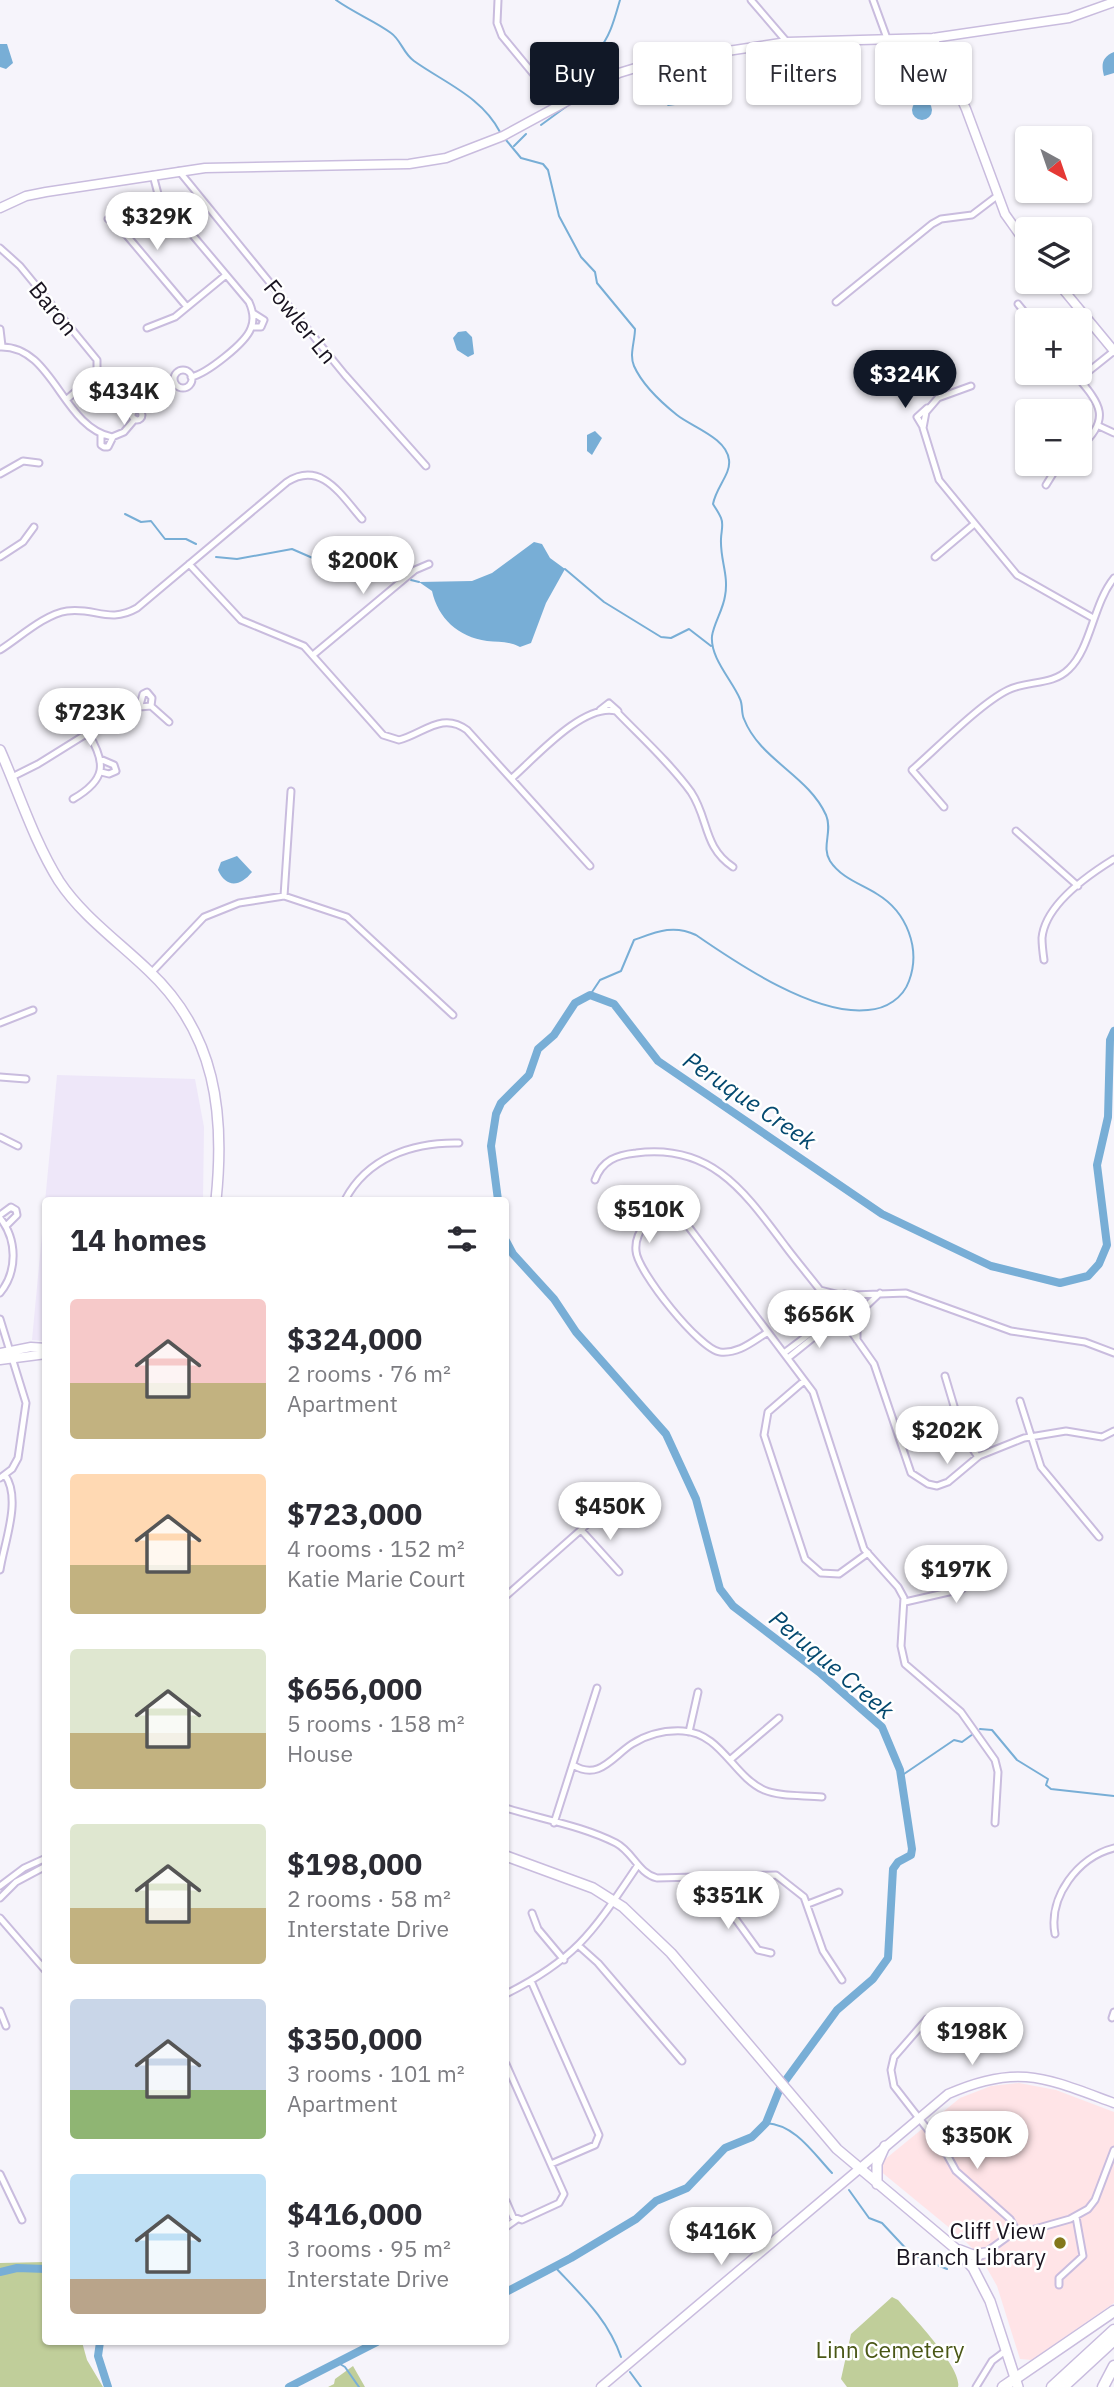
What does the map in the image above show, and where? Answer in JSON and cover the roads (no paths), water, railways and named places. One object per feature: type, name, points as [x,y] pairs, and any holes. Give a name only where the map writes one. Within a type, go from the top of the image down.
[{"type":"highway","points":[[1003,2387],[1016,2382],[1114,2311]]},
{"type":"highway","points":[[1052,2387],[1114,2330]]},
{"type":"highway","points":[[1063,2387],[1114,2340]]},
{"type":"highway","points":[[1104,2387],[1114,2366]]},
{"type":"main road","points":[[787,42],[933,38],[1069,18],[1114,2]]},
{"type":"main road","points":[[933,38],[965,109],[997,196],[1015,228]]},
{"type":"main road","points":[[619,73],[655,62],[746,48]]},
{"type":"main road","points":[[0,208],[26,196],[178,172],[269,165],[380,165],[432,161],[481,147],[559,105]]},
{"type":"main road","points":[[1068,294],[1114,351]]},
{"type":"main road","points":[[0,750],[60,882],[91,918],[174,998],[198,1037],[212,1074],[222,1151],[216,1197]]},
{"type":"main road","points":[[0,1360],[12,1353],[42,1349]]},
{"type":"main road","points":[[0,1353],[42,1354]]},
{"type":"main road","points":[[509,1857],[572,1879],[614,1900],[671,1953],[837,2149],[956,2249],[970,2264],[984,2285],[1016,2382]]},
{"type":"main road","points":[[601,2387],[948,2094],[978,2081],[1010,2075],[1049,2079],[1114,2103]]},
{"type":"main road","points":[[877,2184],[877,2164],[885,2146]]},
{"type":"main road","points":[[956,2249],[973,2255],[985,2253]]},
{"type":"street","points":[[498,0],[497,23],[502,36],[530,70]]},
{"type":"street","points":[[751,0],[787,42]]},
{"type":"street","points":[[873,0],[888,41]]},
{"type":"street","name":"Fowler Ln","points":[[178,172],[345,375],[426,467]]},
{"type":"street","points":[[153,175],[158,194],[248,302],[253,313],[252,327],[240,343],[202,374],[191,377]]},
{"type":"street","points":[[836,302],[932,224],[972,215],[997,196]]},
{"type":"street","points":[[108,219],[118,225],[187,307]]},
{"type":"street","name":"Baron","points":[[0,248],[20,266],[97,360],[97,373],[66,400]]},
{"type":"street","points":[[147,328],[165,324],[226,275]]},
{"type":"street","points":[[1018,304],[1021,308]]},
{"type":"street","points":[[252,327],[261,327],[264,320],[253,313]]},
{"type":"street","points":[[0,329],[1,346],[24,351],[91,429],[101,435],[113,437],[124,432],[135,419]]},
{"type":"street","points":[[1092,369],[1114,351]]},
{"type":"street","points":[[1084,385],[1098,402],[1099,426],[1092,434]]},
{"type":"street","points":[[971,386],[938,398],[930,407],[923,427],[939,480],[973,525],[1017,575],[1093,618]]},
{"type":"street","points":[[1099,426],[1114,433]]},
{"type":"street","points":[[101,435],[101,444],[104,447],[108,447],[113,437]]},
{"type":"street","points":[[0,474],[23,461],[39,463]]},
{"type":"street","points":[[0,650],[65,611],[106,617],[128,613],[287,482],[301,474],[313,473],[326,479],[362,519]]},
{"type":"street","points":[[1046,485],[1052,476]]},
{"type":"street","points":[[934,557],[973,525]]},
{"type":"street","points":[[0,557],[23,541],[34,527]]},
{"type":"street","points":[[190,564],[241,620],[290,638],[313,654],[383,735],[399,740],[439,722],[461,725],[590,866]]},
{"type":"street","points":[[313,654],[415,570],[429,564]]},
{"type":"street","points":[[944,807],[912,769],[1008,690],[1044,682],[1066,672],[1080,653],[1093,618],[1114,578]]},
{"type":"street","points":[[140,705],[143,694],[147,692],[152,698],[151,706]]},
{"type":"street","points":[[12,777],[128,708],[151,706],[169,722]]},
{"type":"street","points":[[512,778],[573,726],[600,710],[619,714],[685,785],[698,803],[713,849],[718,857],[733,867]]},
{"type":"street","points":[[73,799],[92,786],[101,772],[100,759],[89,733]]},
{"type":"street","points":[[100,759],[114,765],[116,771],[109,774],[101,772]]},
{"type":"street","points":[[284,896],[291,791]]},
{"type":"street","points":[[1016,831],[1079,886]]},
{"type":"street","points":[[1044,960],[1042,938],[1050,915],[1079,886],[1114,859]]},
{"type":"street","points":[[151,973],[204,917],[239,902],[284,896],[346,917],[453,1015]]},
{"type":"street","points":[[0,1023],[33,1010]]},
{"type":"street","points":[[0,1077],[26,1079]]},
{"type":"street","points":[[0,1137],[18,1146]]},
{"type":"street","points":[[347,1197],[369,1169],[397,1153],[426,1144],[459,1143]]},
{"type":"street","points":[[595,1180],[599,1169],[609,1159],[643,1152],[686,1157],[713,1168],[745,1192],[832,1307],[834,1316],[843,1323],[874,1364],[911,1473],[918,1480],[937,1486],[948,1482],[978,1458],[1031,1436],[1066,1431],[1102,1437],[1114,1431]]},
{"type":"street","points":[[0,1293],[9,1280],[12,1268],[13,1241],[0,1217],[10,1207],[16,1210],[17,1215],[6,1226]]},
{"type":"street","points":[[768,1332],[732,1352],[720,1353],[703,1346],[639,1265],[636,1242],[644,1226],[662,1217],[672,1218],[688,1226],[768,1332],[786,1356],[818,1401],[858,1533],[868,1553],[898,1587],[905,1602],[901,1646],[905,1664],[961,1712],[995,1760],[998,1772],[995,1823]]},
{"type":"street","points":[[817,1288],[840,1295],[906,1293],[1011,1331],[1085,1342],[1114,1353]]},
{"type":"street","points":[[857,1340],[857,1320],[862,1310],[882,1292]]},
{"type":"street","points":[[786,1356],[822,1326],[840,1295]]},
{"type":"street","points":[[853,1295],[860,1301],[862,1310]]},
{"type":"street","points":[[0,1318],[12,1353],[18,1383],[26,1398],[18,1458],[3,1477],[12,1490],[2,1541],[0,1570]]},
{"type":"street","points":[[786,1356],[824,1329],[857,1320]]},
{"type":"street","points":[[945,1376],[962,1433],[978,1458]]},
{"type":"street","points":[[804,1381],[768,1412],[764,1435],[802,1553],[816,1571],[829,1574],[847,1570],[868,1553]]},
{"type":"street","points":[[1020,1401],[1041,1467],[1099,1537]]},
{"type":"street","points":[[509,1592],[581,1530],[607,1514]]},
{"type":"street","points":[[581,1530],[618,1572]]},
{"type":"street","points":[[905,1602],[962,1589],[987,1568]]},
{"type":"street","points":[[554,1823],[597,1688]]},
{"type":"street","points":[[689,1732],[698,1692]]},
{"type":"street","points":[[731,1759],[779,1718]]},
{"type":"street","points":[[573,1765],[594,1771],[607,1766],[623,1751],[649,1735],[689,1732],[706,1740],[731,1759],[763,1789],[822,1797]]},
{"type":"street","points":[[509,1809],[615,1843],[632,1856],[649,1876],[666,1880],[776,1875],[799,1891],[808,1904],[823,1951],[842,1980]]},
{"type":"street","points":[[1055,1934],[1053,1921],[1063,1892],[1076,1870],[1090,1857],[1114,1848]]},
{"type":"street","points":[[0,1886],[24,1868],[42,1860]]},
{"type":"street","points":[[509,1992],[564,1960],[579,1946],[638,1866]]},
{"type":"street","points":[[0,1898],[16,1882],[42,1868]]},
{"type":"street","points":[[719,1877],[724,1903],[758,1950],[771,1953]]},
{"type":"street","points":[[808,1904],[839,1892]]},
{"type":"street","points":[[533,1913],[538,1929],[564,1960]]},
{"type":"street","points":[[0,1918],[42,1966]]},
{"type":"street","points":[[579,1946],[598,1963],[682,2061]]},
{"type":"street","points":[[531,1981],[599,2135],[595,2145],[551,2164]]},
{"type":"street","points":[[0,2011],[6,2026]]},
{"type":"street","points":[[927,2019],[898,2052],[891,2070],[894,2086],[946,2153],[956,2171],[1010,2219],[1018,2234]]},
{"type":"street","points":[[509,2071],[564,2194],[563,2200],[509,2225]]},
{"type":"street","points":[[970,2264],[1018,2234],[1076,2217],[1095,2200],[1114,2150]]},
{"type":"street","points":[[0,2174],[22,2220]]},
{"type":"street","points":[[509,2212],[516,2220]]},
{"type":"street","points":[[1059,2286],[1059,2278],[1083,2256],[1076,2217]]},
{"type":"street","points":[[976,2387],[992,2361],[1004,2352]]},
{"type":"water","points":[[0,44],[7,44],[13,63],[6,69],[0,67]]},
{"type":"water","points":[[1114,52],[1114,73],[1104,76],[1103,61]]},
{"type":"water","points":[[914,105],[931,106],[931,114],[926,119],[918,119],[913,114]]},
{"type":"water","points":[[466,331],[472,337],[474,354],[468,357],[457,350],[453,338],[458,332]]},
{"type":"water","points":[[595,431],[602,438],[592,455],[587,451],[587,435]]},
{"type":"water","points":[[534,542],[542,544],[550,558],[565,569],[546,603],[531,643],[520,647],[477,639],[458,631],[444,618],[432,591],[419,582],[472,581],[492,573]]},
{"type":"water","points":[[237,856],[252,872],[243,881],[229,882],[218,870],[221,862]]},
{"type":"waterway","points":[[336,0],[391,33],[414,61],[483,109],[500,132]]},
{"type":"waterway","points":[[604,42],[620,0]]},
{"type":"waterway","points":[[541,125],[567,106]]},
{"type":"waterway","points":[[514,146],[526,134]]},
{"type":"waterway","points":[[506,140],[521,158],[543,164],[548,170],[559,216],[581,257],[595,272],[597,283],[635,329],[633,362],[642,380],[671,410],[716,439],[727,452],[728,470],[713,504],[722,520],[721,547],[726,581],[724,601],[712,636],[714,652],[740,699],[743,717],[751,733],[772,757],[808,789],[826,815],[830,861],[845,876],[877,894],[896,911],[909,932],[912,944],[912,969],[906,987],[887,1005],[875,1009],[847,1010],[801,997],[755,973],[696,935],[680,930],[665,930],[634,940],[621,971],[600,980],[590,995]]},
{"type":"waterway","points":[[125,514],[141,522],[151,521],[165,539],[186,539],[196,544]]},
{"type":"waterway","points":[[216,557],[237,559],[292,549],[331,566],[341,567],[357,560],[367,562],[387,573],[392,581]]},
{"type":"waterway","points":[[565,569],[604,602],[661,637],[671,638],[689,629],[711,646]]},
{"type":"waterway","points":[[411,580],[419,582]]},
{"type":"waterway","name":"Peruque Creek","points":[[498,1197],[491,1146],[496,1114],[501,1103],[529,1075],[538,1049],[554,1035],[575,1003],[590,995],[614,1004],[658,1061],[882,1214],[991,1266],[1060,1283],[1088,1276],[1099,1264],[1107,1245],[1097,1165],[1108,1117],[1110,1040],[1114,1031]]},
{"type":"waterway","name":"Peruque Creek","points":[[509,1247],[554,1299],[576,1332],[666,1434],[696,1499],[720,1589],[733,1606],[819,1672],[882,1727],[900,1770],[912,1849],[911,1855],[898,1862],[893,1869],[888,1958],[873,1979],[837,2010],[780,2088],[766,2123],[752,2137],[725,2148],[687,2188],[656,2201],[636,2219],[571,2258],[509,2290]]},
{"type":"waterway","points":[[980,1729],[992,1730],[1017,1760],[1048,1779],[1046,1785],[1051,1789],[1114,1796]]},
{"type":"waterway","points":[[901,1776],[954,1740],[962,1742],[973,1734]]},
{"type":"waterway","points":[[766,2123],[795,2134],[832,2173]]},
{"type":"waterway","points":[[849,2190],[869,2218],[882,2223],[911,2254],[947,2269]]},
{"type":"waterway","points":[[554,2266],[601,2319],[621,2357]]},
{"type":"waterway","name":"Peruque Creek","points":[[0,2272],[17,2268],[42,2269]]},
{"type":"waterway","name":"Peruque Creek","points":[[100,2345],[98,2356],[108,2387]]},
{"type":"waterway","name":"Peruque Creek","points":[[289,2387],[371,2345]]},
{"type":"waterway","points":[[335,2361],[345,2367],[359,2387]]},
{"type":"waterway","points":[[630,2372],[641,2387]]},
{"type":"place","name":"Cliff View Branch Library","points":[[1060,2243]]},
{"type":"park label","name":"Linn Cemetery","points":[[890,2349]]}]
